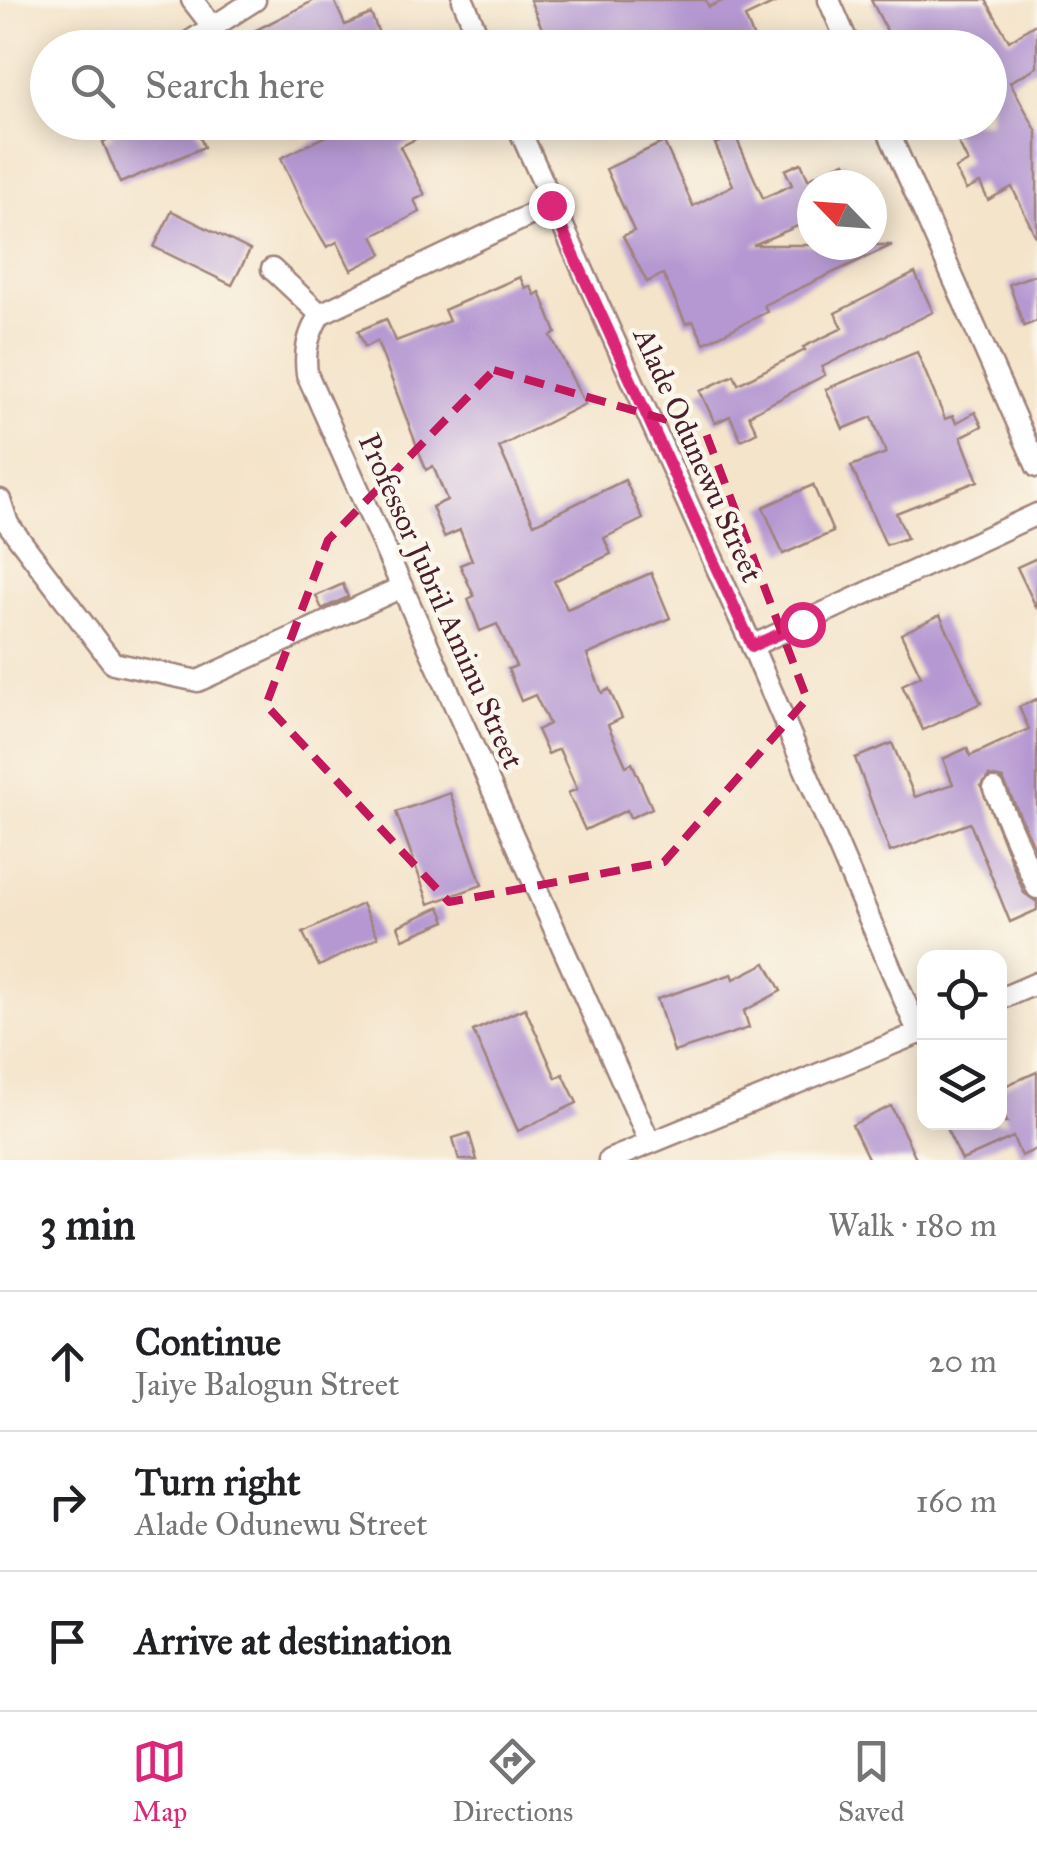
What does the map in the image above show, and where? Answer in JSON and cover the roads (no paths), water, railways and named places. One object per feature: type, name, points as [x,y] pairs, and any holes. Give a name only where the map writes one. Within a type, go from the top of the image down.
[{"type":"street","points":[[192,0],[213,27]]},
{"type":"street","points":[[208,30],[255,0]]},
{"type":"street","points":[[463,0],[476,30]]},
{"type":"street","points":[[829,0],[842,30]]},
{"type":"street","name":"Alade Odunewu Street","points":[[524,140],[917,1021]]},
{"type":"street","points":[[892,140],[1037,467]]},
{"type":"street","points":[[272,269],[320,314],[551,205]]},
{"type":"street","name":"Professor Jubril Aminu Street","points":[[320,314],[309,334],[307,374],[650,1143]]},
{"type":"street","points":[[0,500],[4,526],[112,663],[198,681],[402,587]]},
{"type":"street","points":[[752,646],[1037,514]]},
{"type":"street","points":[[994,789],[1037,888]]},
{"type":"street","points":[[1007,996],[1037,983]]},
{"type":"street","points":[[608,1160],[917,1034]]}]
